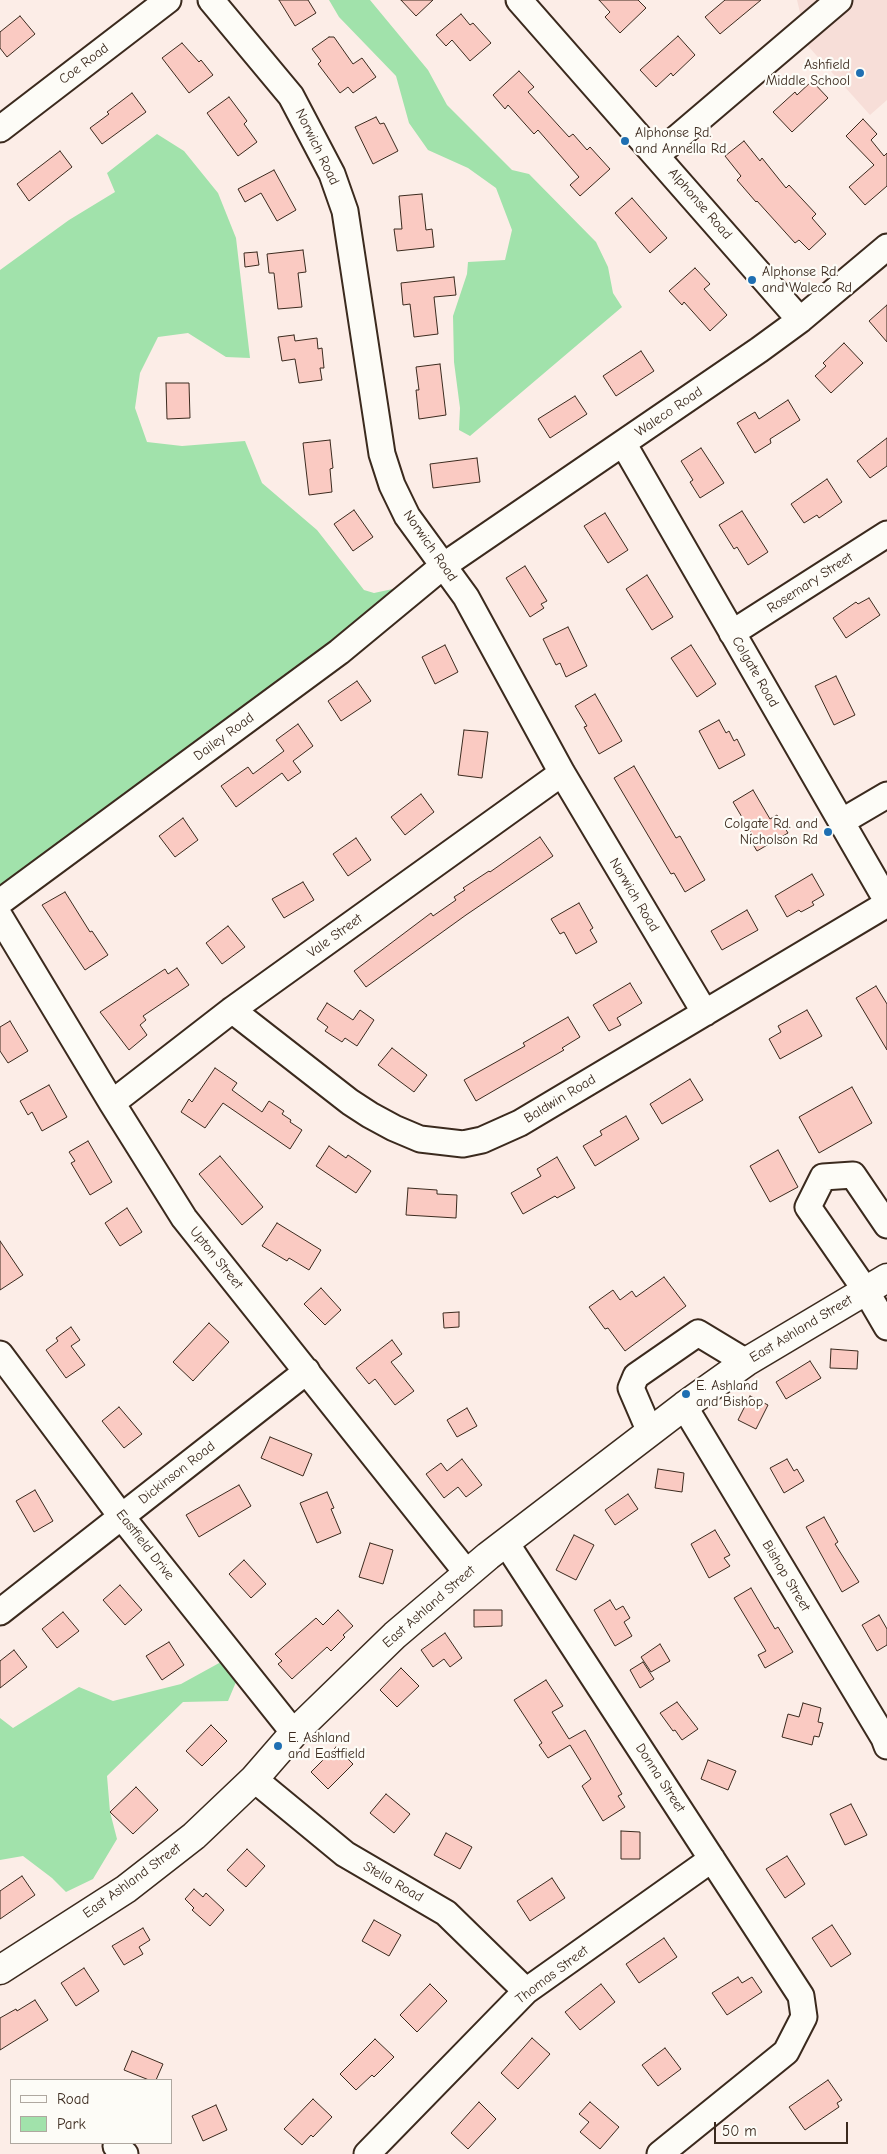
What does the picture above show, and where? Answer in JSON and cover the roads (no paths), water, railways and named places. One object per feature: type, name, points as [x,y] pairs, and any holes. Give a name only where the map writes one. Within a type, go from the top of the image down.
[{"type":"main road","name":"East Ashland Street","points":[[0,1970],[126,1889],[194,1836],[254,1780],[294,1733],[395,1635],[467,1573],[684,1406],[746,1362],[877,1284]]},
{"type":"street","name":"Coe Road","points":[[0,129],[168,0]]},
{"type":"street","name":"Norwich Road","points":[[211,0],[291,96],[332,174],[345,211],[382,454],[392,485],[407,516],[466,597],[562,773],[705,1013]]},
{"type":"street","name":"Alphonse Road","points":[[519,0],[800,320]]},
{"type":"street","points":[[657,155],[839,0]]},
{"type":"street","name":"Waleco Road","points":[[443,566],[800,320],[887,247]]},
{"type":"street","name":"Colgate Road","points":[[623,443],[887,903]]},
{"type":"street","name":"Rosemary Street","points":[[732,633],[887,534]]},
{"type":"street","name":"Dailey Road","points":[[0,902],[339,652],[443,566]]},
{"type":"street","name":"Vale Street","points":[[112,1104],[232,1010],[562,773]]},
{"type":"street","points":[[841,822],[887,795]]},
{"type":"street","name":"Baldwin Road","points":[[232,1010],[350,1102],[370,1115],[420,1139],[463,1144],[490,1137],[520,1123],[887,903]]},
{"type":"street","name":"Upton Street","points":[[0,917],[112,1104],[184,1218],[467,1573]]},
{"type":"street","points":[[887,1225],[853,1175],[823,1177],[808,1207],[877,1284],[887,1327]]},
{"type":"street","points":[[650,1432],[631,1388],[636,1376],[698,1334],[746,1362]]},
{"type":"street","name":"Eastfield Drive","points":[[0,1354],[121,1516],[294,1733]]},
{"type":"street","name":"Dickinson Road","points":[[0,1612],[307,1372]]},
{"type":"street","name":"Bishop Street","points":[[684,1406],[887,1746]]},
{"type":"street","name":"Donna Street","points":[[506,1543],[801,1996],[804,2017],[786,2052],[660,2154]]},
{"type":"street","name":"Stella Road","points":[[254,1780],[345,1854],[446,1912],[526,1991]]},
{"type":"street","name":"Thomas Street","points":[[367,2154],[526,1991],[712,1859]]},
{"type":"place","name":"Ashfield Middle School","points":[[860,73]]},
{"type":"place","name":"Alphonse Rd. and Annella Rd","points":[[625,141]]},
{"type":"place","name":"Alphonse Rd. and Waleco Rd","points":[[752,280]]},
{"type":"place","name":"Colgate Rd. and Nicholson Rd","points":[[828,832]]},
{"type":"place","name":"E. Ashland and Bishop","points":[[686,1394]]},
{"type":"place","name":"E. Ashland and Eastfield","points":[[278,1746]]}]
